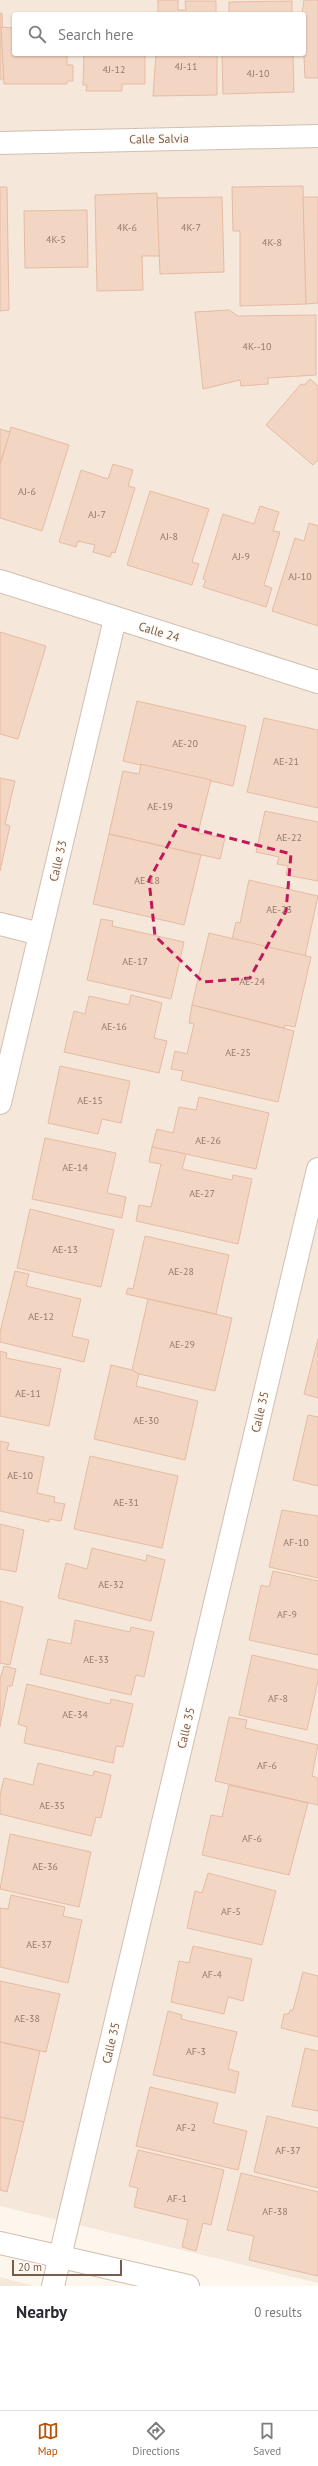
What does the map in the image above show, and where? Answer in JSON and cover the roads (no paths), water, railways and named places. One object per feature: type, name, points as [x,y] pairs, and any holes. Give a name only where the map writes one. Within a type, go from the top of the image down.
[{"type":"street","name":"Calle Salvia","points":[[0,143],[318,136]]},
{"type":"street","name":"Calle 24","points":[[0,581],[318,682]]},
{"type":"street","name":"Calle 33","points":[[0,1103],[116,619]]},
{"type":"street","points":[[0,924],[40,934]]},
{"type":"street","name":"Calle 35","points":[[53,2286],[318,1169]]},
{"type":"street","points":[[0,2243],[188,2286]]}]
